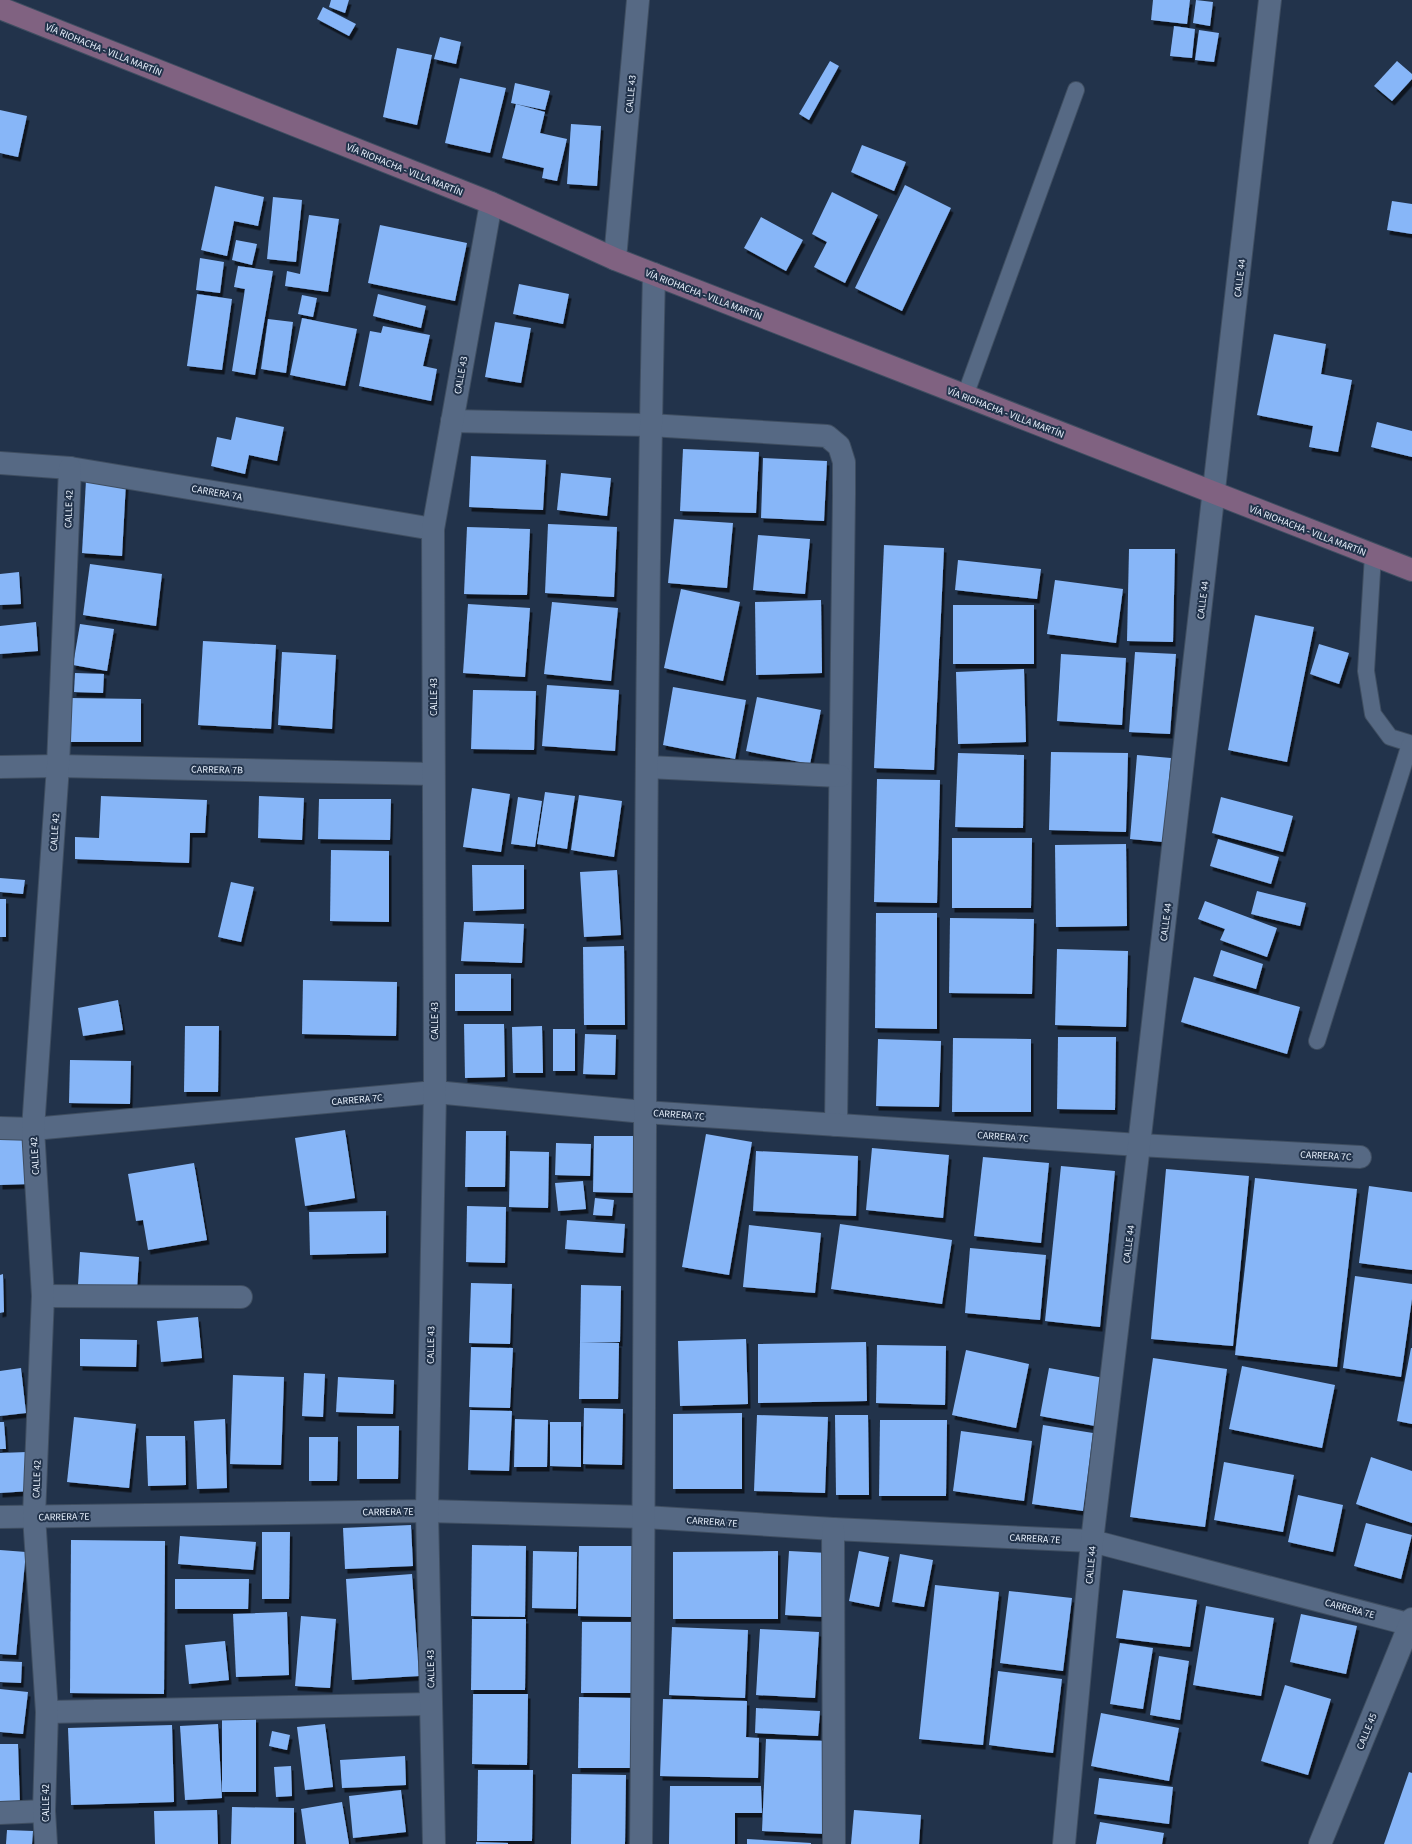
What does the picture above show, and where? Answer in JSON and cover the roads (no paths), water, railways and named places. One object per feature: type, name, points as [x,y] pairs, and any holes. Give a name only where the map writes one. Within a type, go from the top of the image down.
[{"type":"main road","name":"VÍA RIOHACHA - VILLA MARTÍN","points":[[0,8],[491,203],[615,259],[1412,570]]},
{"type":"street","name":"CALLE 43","points":[[615,259],[638,0]]},
{"type":"street","name":"CALLE 44","points":[[1064,1844],[1092,1541],[1139,1145],[1270,0]]},
{"type":"street","name":"CALLE 43","points":[[434,1844],[427,1511],[435,1092],[433,529],[491,203]]},
{"type":"street","points":[[641,1844],[645,1517],[644,1112],[650,425],[654,274]]},
{"type":"street","points":[[452,421],[650,425],[827,436],[839,446],[844,462],[836,1125]]},
{"type":"street","name":"CARRERA 7A","points":[[0,463],[70,468],[433,529]]},
{"type":"street","name":"CALLE 42","points":[[46,1844],[44,1811],[47,1712],[34,1516],[42,1296],[33,1129],[58,766],[70,468]]},
{"type":"street","name":"CARRERA 7B","points":[[0,767],[58,766],[433,774]]},
{"type":"street","points":[[648,767],[840,776]]},
{"type":"street","name":"CARRERA 7C","points":[[0,1128],[33,1129],[435,1092],[644,1112],[1139,1145],[1360,1157]]},
{"type":"street","points":[[42,1296],[241,1297]]},
{"type":"street","name":"CARRERA 7E","points":[[0,1517],[427,1511],[645,1517],[833,1529],[1092,1541],[1411,1622]]},
{"type":"street","points":[[833,1529],[834,1844]]},
{"type":"street","name":"CALLE 45","points":[[1320,1844],[1411,1622]]},
{"type":"street","points":[[47,1712],[431,1704]]},
{"type":"street","points":[[0,1813],[44,1811]]},
{"type":"lane","points":[[966,396],[1076,90]]},
{"type":"lane","points":[[1317,1041],[1411,744],[1390,737],[1373,714],[1366,671],[1373,555]]}]
